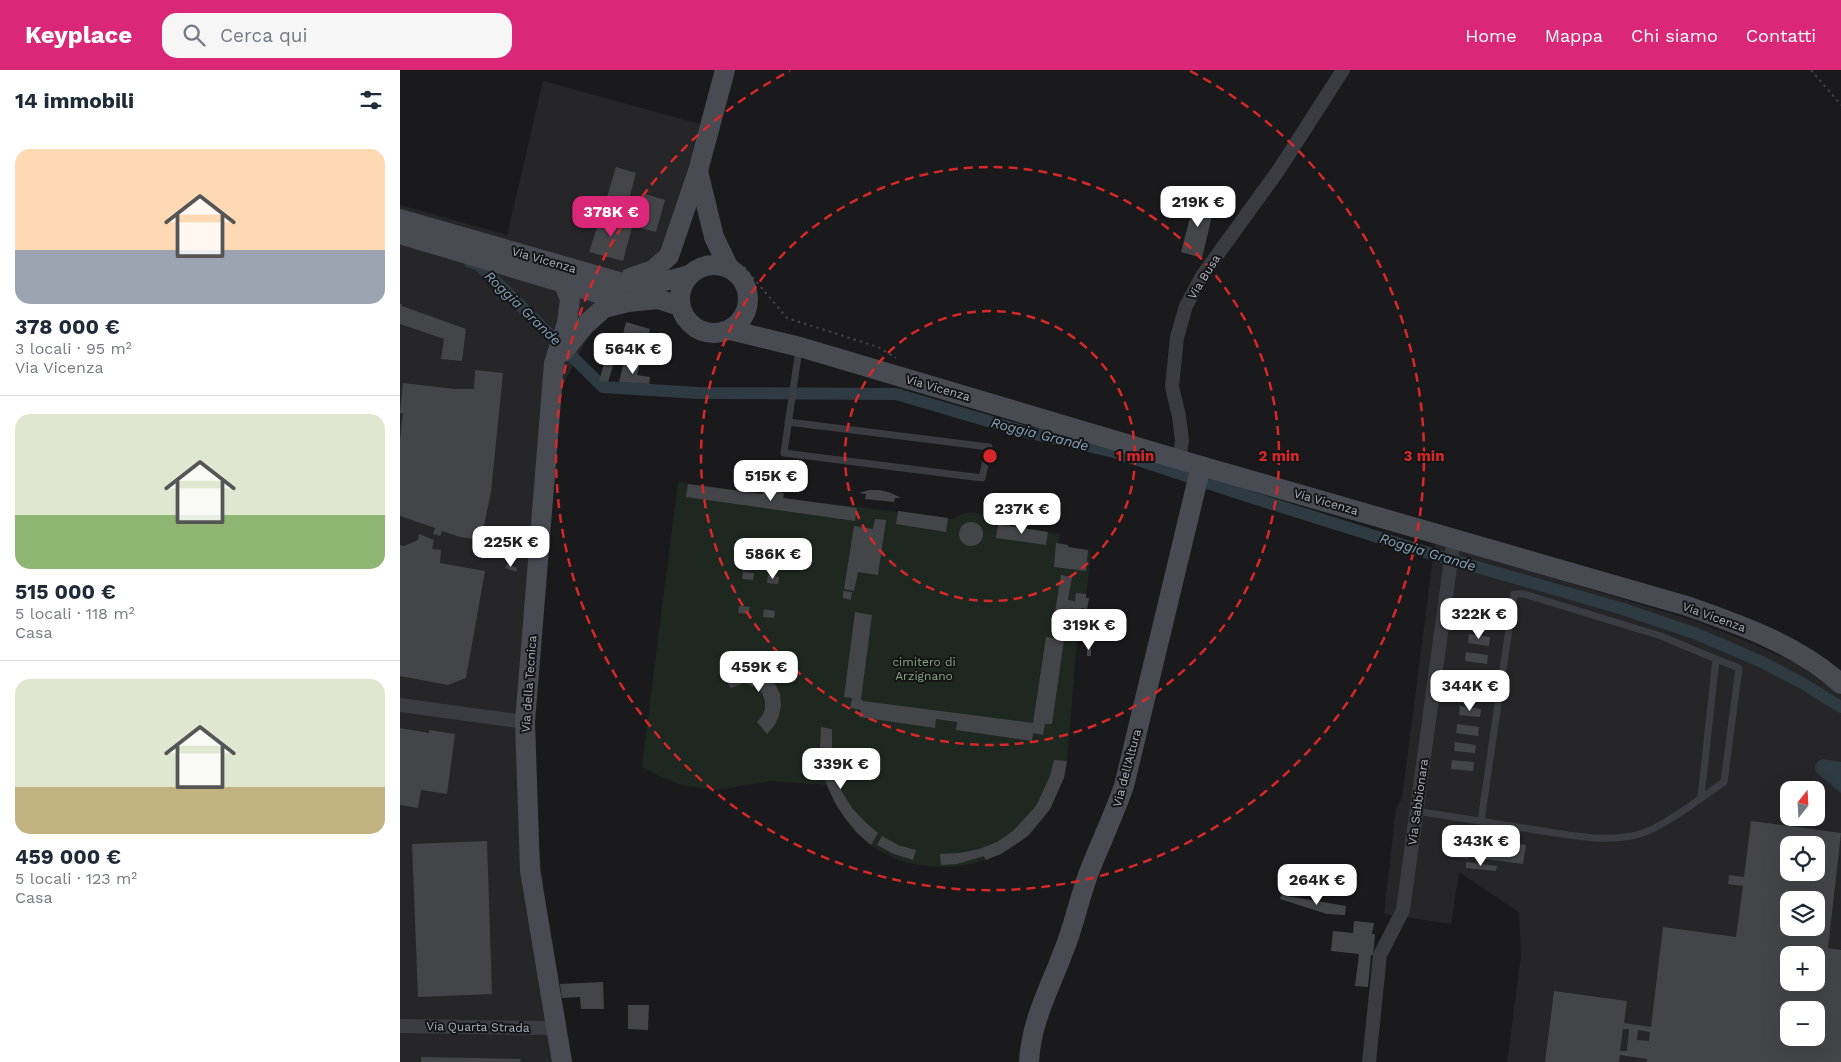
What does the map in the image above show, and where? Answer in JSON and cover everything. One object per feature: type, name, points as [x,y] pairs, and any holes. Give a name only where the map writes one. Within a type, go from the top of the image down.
[{"type":"main road","points":[[619,282],[654,270],[669,256],[698,170],[725,70]]},
{"type":"main road","points":[[698,170],[714,237],[734,265]]},
{"type":"main road","points":[[680,306],[682,284],[695,271],[704,249],[698,170]]},
{"type":"main road","name":"Via Vicenza","points":[[400,219],[619,282],[633,284],[651,284],[710,265],[734,265],[748,292],[748,303],[757,319],[800,347]]},
{"type":"main road","name":"Via Vicenza","points":[[400,234],[628,302],[658,300],[680,306],[690,324],[699,330],[709,333],[720,333],[730,330],[800,347],[1201,466],[1687,606],[1737,624],[1794,650],[1830,673],[1841,684]]},
{"type":"main road","name":"Via della Tecnica","points":[[562,1062],[530,870],[524,722],[554,363],[568,323],[570,300],[563,282]]},
{"type":"main road","points":[[554,363],[584,325],[604,308],[628,302]]},
{"type":"main road","points":[[730,330],[742,318],[748,303]]},
{"type":"main road","name":"Via dell'Altura","points":[[1029,1062],[1038,1011],[1065,948],[1090,867],[1111,821],[1124,786],[1201,466]]},
{"type":"street","name":"Via Busa","points":[[1179,459],[1182,441],[1179,416],[1172,387],[1177,337],[1186,306],[1202,276],[1278,172],[1343,70]]},
{"type":"street","name":"Via Sabbionara","points":[[1369,1062],[1380,955],[1403,910],[1454,539]]},
{"type":"street","points":[[400,704],[524,722]]},
{"type":"street","name":"Via Quarta Strada","points":[[400,1026],[557,1028]]},
{"type":"lane","points":[[788,422],[989,447],[982,478],[784,453],[788,422],[791,401],[800,347]]},
{"type":"lane","points":[[1416,811],[1562,834],[1601,838],[1640,834],[1660,825],[1724,782],[1739,668],[1661,636],[1524,594],[1514,594],[1482,821]]},
{"type":"lane","points":[[1701,797],[1716,659]]},
{"type":"path","points":[[1811,70],[1841,105]]},
{"type":"path","points":[[734,265],[787,318],[878,347],[898,360]]},
{"type":"shaded area","points":[[543,81],[700,124],[685,179],[659,255],[591,331],[561,388],[533,705],[537,831],[548,925],[572,1062],[400,1062],[400,205],[507,235]]},
{"type":"shaded area","points":[[1435,542],[1695,621],[1795,663],[1841,695],[1841,1062],[1507,1062],[1521,956],[1519,912],[1459,872],[1451,924],[1384,914],[1396,808],[1402,799]]},
{"type":"shaded area","points":[[1823,759],[1841,762],[1841,793],[1816,772],[1817,762]]},
{"type":"green space","name":"cimitero di Arzignano","points":[[678,482],[762,494],[763,490],[784,493],[784,498],[898,511],[948,519],[972,512],[983,516],[992,525],[997,526],[998,524],[1060,534],[1059,543],[1068,545],[1068,547],[1091,551],[1086,598],[1089,598],[1087,609],[1081,608],[1078,629],[1067,761],[1057,794],[1050,809],[1040,823],[1023,839],[1004,852],[982,861],[960,866],[936,867],[913,864],[891,857],[863,839],[845,818],[826,785],[770,781],[718,790],[685,786],[642,767]]},
{"type":"building","points":[[616,167],[636,173],[628,203],[607,197]]},
{"type":"building","points":[[645,194],[665,200],[656,232],[636,227]]},
{"type":"building","points":[[1195,198],[1215,203],[1202,258],[1181,252]]},
{"type":"building","points":[[601,215],[633,224],[623,261],[589,252]]},
{"type":"building","points":[[400,304],[466,329],[462,361],[441,359],[444,339],[400,324]]},
{"type":"building","points":[[626,322],[650,329],[645,349],[621,342]]},
{"type":"building","points":[[609,346],[614,347],[612,355],[616,356],[608,382],[599,381]]},
{"type":"building","points":[[624,362],[639,367],[637,375],[650,377],[649,384],[619,382]]},
{"type":"building","points":[[475,370],[503,373],[491,492],[481,540],[460,537],[442,531],[440,536],[433,534],[435,528],[400,516],[400,439],[403,413],[400,413],[403,383],[455,389],[474,389]]},
{"type":"building","points":[[688,484],[762,494],[763,490],[784,493],[783,498],[857,508],[855,521],[686,497]]},
{"type":"building","points":[[869,490],[880,490],[901,498],[895,498],[894,502],[865,499],[866,494],[859,493]]},
{"type":"building","points":[[898,511],[948,518],[946,532],[896,524]]},
{"type":"building","points":[[875,519],[886,520],[878,575],[858,572],[854,591],[844,589],[854,526],[873,529]]},
{"type":"building","points":[[971,522],[980,525],[983,534],[980,543],[971,546],[962,543],[959,534],[962,525]]},
{"type":"building","points":[[998,524],[1048,532],[1046,545],[996,538]]},
{"type":"building","points":[[419,534],[434,540],[432,549],[441,550],[440,563],[485,571],[466,678],[448,685],[400,676],[400,545],[404,546],[418,540]]},
{"type":"building","points":[[748,540],[758,542],[758,549],[747,548]]},
{"type":"building","points":[[1056,543],[1088,550],[1086,571],[1054,567]]},
{"type":"building","points":[[773,544],[784,545],[783,553],[772,551]]},
{"type":"building","points":[[745,556],[756,557],[755,565],[744,564]]},
{"type":"building","points":[[771,559],[782,561],[781,568],[770,567]]},
{"type":"building","points":[[507,564],[517,568],[516,572],[505,568]]},
{"type":"building","points":[[743,572],[754,573],[753,580],[742,579]]},
{"type":"building","points":[[768,575],[779,577],[778,584],[767,583]]},
{"type":"building","points":[[1061,575],[1072,577],[1068,600],[1075,601],[1076,593],[1086,594],[1086,598],[1089,598],[1087,609],[1081,608],[1078,629],[1064,627],[1063,632],[1052,630]]},
{"type":"building","points":[[843,591],[852,592],[851,600],[843,598]]},
{"type":"building","points":[[739,606],[750,607],[748,614],[738,613]]},
{"type":"building","points":[[764,609],[775,611],[774,618],[763,617]]},
{"type":"building","points":[[855,612],[872,615],[861,699],[863,701],[1033,723],[1046,637],[1064,640],[1052,724],[1045,724],[1043,735],[1033,733],[1032,741],[956,730],[957,722],[936,719],[935,728],[859,717],[861,710],[850,708],[852,698],[844,697]]},
{"type":"building","points":[[1469,634],[1490,637],[1489,646],[1468,643]]},
{"type":"building","points":[[1087,646],[1091,646],[1091,656],[1087,656]]},
{"type":"building","points":[[1466,652],[1488,655],[1487,664],[1465,661]]},
{"type":"building","points":[[744,668],[756,670],[767,675],[775,684],[780,694],[779,716],[767,734],[757,722],[765,709],[762,693],[758,688],[744,683],[731,688],[722,676],[732,670]]},
{"type":"building","points":[[1464,670],[1486,673],[1485,682],[1463,679]]},
{"type":"building","points":[[1462,688],[1483,691],[1482,700],[1461,697]]},
{"type":"building","points":[[1460,706],[1481,709],[1480,717],[1459,715]]},
{"type":"building","points":[[1457,724],[1479,727],[1478,736],[1456,733]]},
{"type":"building","points":[[821,727],[832,729],[832,761],[842,792],[852,808],[878,833],[871,845],[857,833],[845,818],[835,803],[827,785],[820,747]]},
{"type":"building","points":[[400,728],[429,733],[429,730],[455,734],[447,794],[421,790],[418,808],[400,805]]},
{"type":"building","points":[[1455,742],[1476,745],[1475,753],[1454,751]]},
{"type":"building","points":[[1054,760],[1067,761],[1064,778],[1050,809],[1028,836],[1001,854],[986,860],[984,856],[957,864],[941,865],[940,854],[960,853],[979,849],[997,842],[1013,831],[1036,806],[1050,776]]},
{"type":"building","points":[[1452,760],[1474,762],[1473,771],[1451,769]]},
{"type":"building","points":[[1751,821],[1841,833],[1828,948],[1841,950],[1841,1062],[1647,1062],[1647,1059],[1620,1055],[1619,1062],[1545,1062],[1554,991],[1627,1001],[1624,1023],[1651,1027],[1663,927],[1736,937],[1743,886],[1728,884],[1729,875],[1744,877]],"holes":[[[1623,1029],[1629,1029],[1627,1051],[1620,1051]],[[1638,1030],[1650,1032],[1649,1041],[1637,1040]]]},
{"type":"building","points":[[1457,834],[1471,836],[1471,838],[1526,845],[1523,864],[1469,857],[1468,859],[1454,857]]},
{"type":"building","points":[[882,836],[898,845],[916,850],[913,860],[894,854],[877,845]]},
{"type":"building","points":[[487,841],[492,994],[418,997],[412,844]]},
{"type":"building","points":[[1466,862],[1497,866],[1496,871],[1466,868]]},
{"type":"building","points":[[1281,895],[1346,906],[1345,915],[1327,914],[1280,899]]},
{"type":"building","points":[[1354,921],[1374,923],[1372,934],[1375,934],[1368,987],[1355,986],[1359,954],[1331,951],[1333,931],[1353,933]]},
{"type":"building","points":[[603,982],[604,1009],[581,1009],[580,997],[562,998],[560,984]]},
{"type":"building","points":[[628,1005],[649,1005],[648,1030],[628,1029]]},
{"type":"building","points":[[421,1057],[521,1059],[520,1062],[421,1062]]},
{"type":"waterway","name":"Roggia Grande","points":[[470,262],[478,264],[603,387],[698,393],[896,394],[1026,432],[1114,452],[1435,555],[1620,608],[1697,634],[1762,662],[1802,683],[1841,707]]}]
